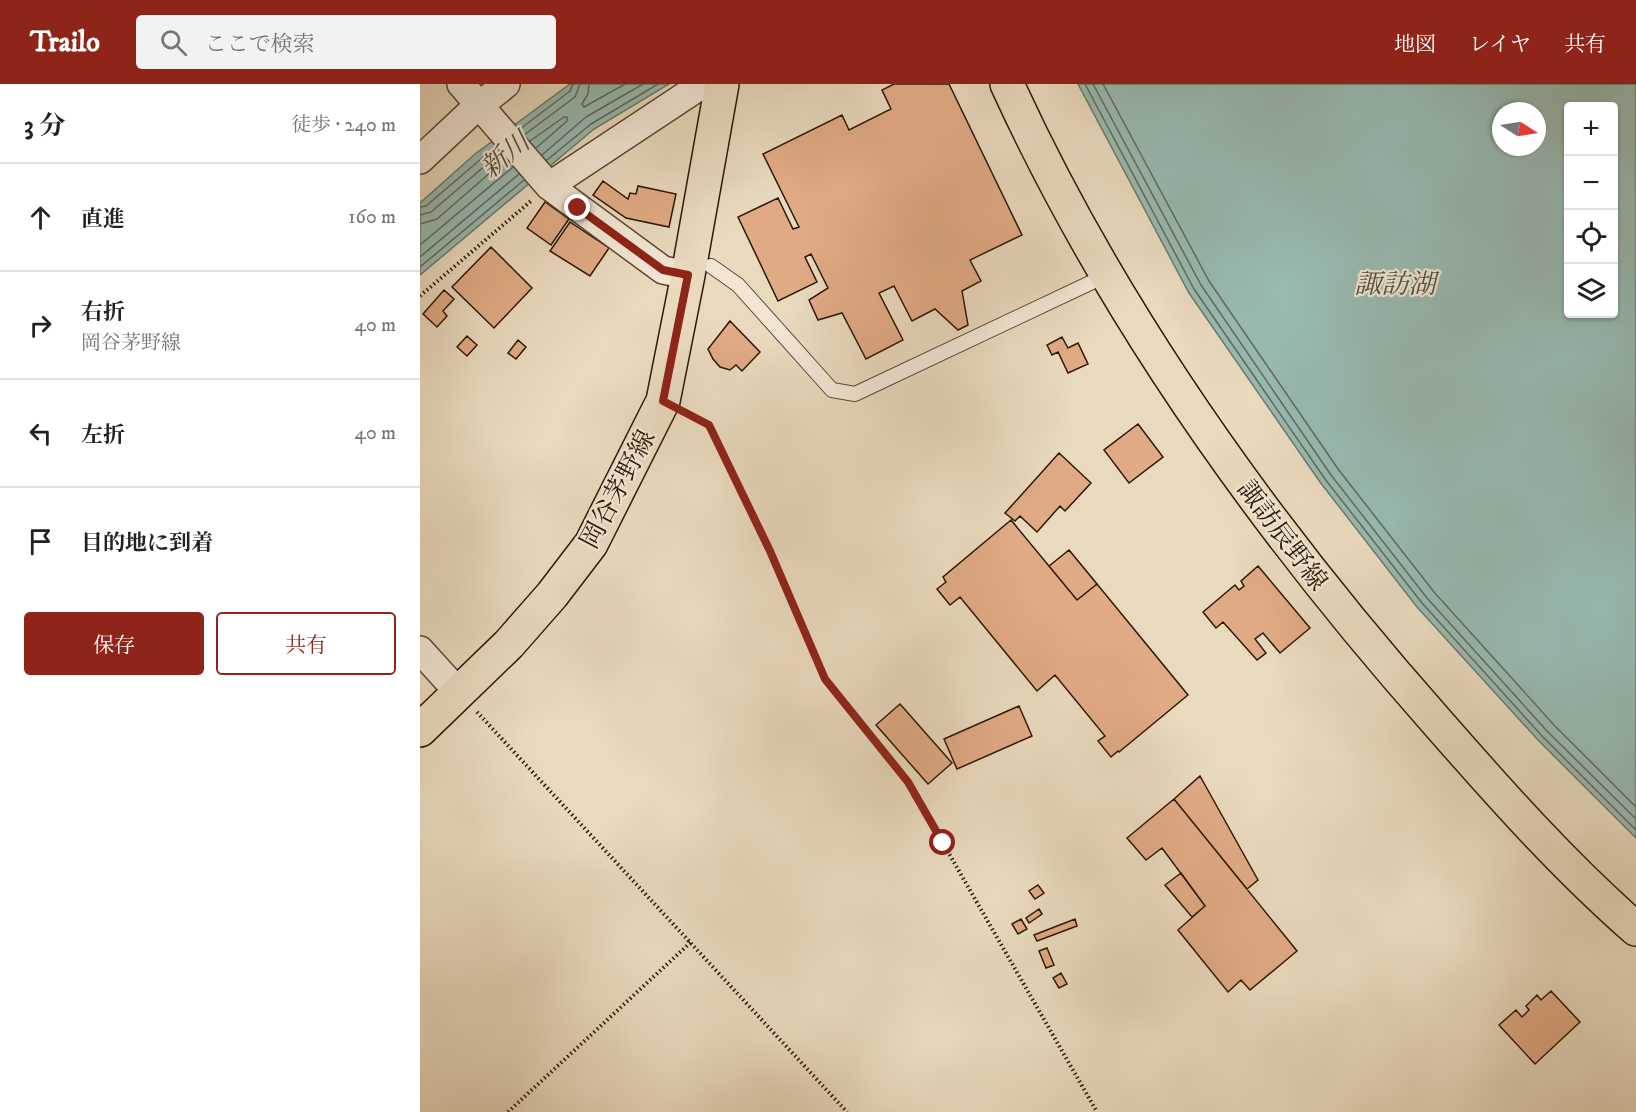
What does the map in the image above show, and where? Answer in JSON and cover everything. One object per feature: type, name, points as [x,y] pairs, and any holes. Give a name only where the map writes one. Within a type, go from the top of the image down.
[{"type":"main road","name":"岡谷茅野線","points":[[420,730],[509,645],[552,596],[591,544],[663,401],[699,270],[722,84]]},
{"type":"main road","name":"諏訪辰野線","points":[[1007,84],[1046,169],[1107,274],[1209,437],[1357,632],[1512,807],[1636,929]]},
{"type":"street","points":[[461,84],[544,181],[663,270],[699,270]]},
{"type":"street","points":[[420,160],[483,110],[506,84]]},
{"type":"street","points":[[544,181],[704,84]]},
{"type":"street","points":[[420,650],[460,693]]},
{"type":"lane","points":[[699,270],[738,285],[832,390],[855,393],[1107,274]]},
{"type":"path","points":[[420,296],[544,181]]},
{"type":"path","points":[[663,401],[709,425],[770,551],[825,679],[908,782],[1097,1112]]},
{"type":"path","points":[[460,693],[847,1112]]},
{"type":"path","points":[[508,1112],[691,942]]},
{"type":"water","name":"新川","points":[[570,84],[669,84],[594,129],[420,275],[420,203],[475,154]]},
{"type":"water","name":"諏訪湖","points":[[1078,84],[1636,84],[1636,838],[1538,740],[1417,607],[1320,482],[1189,293]]},
{"type":"building","points":[[894,84],[949,84],[1022,235],[970,260],[981,281],[962,291],[968,325],[958,330],[935,309],[912,321],[894,286],[879,293],[903,340],[866,359],[842,313],[818,320],[809,300],[828,288],[811,254],[805,257],[817,282],[778,301],[738,217],[778,198],[793,229],[799,227],[763,154],[842,115],[849,130],[891,109],[882,90]]},
{"type":"building","points":[[603,181],[628,199],[630,193],[636,194],[638,186],[676,194],[669,227],[626,218],[593,195]]},
{"type":"building","points":[[545,202],[569,219],[551,245],[527,228]]},
{"type":"building","points":[[570,222],[609,248],[590,276],[550,251]]},
{"type":"building","points":[[491,247],[532,288],[494,328],[452,287]]},
{"type":"building","points":[[444,290],[454,299],[443,311],[447,316],[437,327],[423,314]]},
{"type":"building","points":[[730,321],[760,352],[742,371],[736,365],[730,370],[720,367],[708,349]]},
{"type":"building","points":[[467,336],[477,345],[467,356],[457,347]]},
{"type":"building","points":[[1062,337],[1068,348],[1078,343],[1088,364],[1068,373],[1058,352],[1052,355],[1047,345]]},
{"type":"building","points":[[518,340],[526,347],[516,359],[508,353]]},
{"type":"building","points":[[1138,424],[1163,457],[1129,483],[1104,450]]},
{"type":"building","points":[[1059,453],[1091,483],[1065,511],[1060,506],[1037,532],[1020,516],[1015,521],[1005,513]]},
{"type":"building","points":[[1011,520],[1077,600],[1097,584],[1188,695],[1111,757],[1098,741],[1105,736],[1055,675],[1037,691],[960,597],[950,605],[937,589],[946,582],[943,577]]},
{"type":"building","points":[[1069,550],[1097,584],[1077,600],[1049,566]]},
{"type":"building","points":[[1258,566],[1310,628],[1280,653],[1263,633],[1255,639],[1266,653],[1257,660],[1223,622],[1216,628],[1203,612],[1235,585],[1239,590],[1244,586],[1241,581]]},
{"type":"building","points":[[900,704],[952,763],[928,784],[876,725]]},
{"type":"building","points":[[1019,706],[1032,736],[957,769],[944,739]]},
{"type":"building","points":[[1200,776],[1258,880],[1247,889],[1174,799]]},
{"type":"building","points":[[1174,799],[1297,951],[1250,990],[1241,980],[1228,992],[1178,930],[1205,906],[1162,848],[1146,860],[1127,838]]},
{"type":"building","points":[[1181,873],[1205,906],[1192,917],[1165,885]]},
{"type":"building","points":[[1038,885],[1044,893],[1035,899],[1029,891]]},
{"type":"building","points":[[1039,909],[1042,914],[1029,923],[1026,918]]},
{"type":"building","points":[[1021,919],[1027,929],[1018,934],[1012,924]]},
{"type":"building","points":[[1075,919],[1077,926],[1037,941],[1034,935]]},
{"type":"building","points":[[1047,948],[1054,965],[1046,968],[1039,951]]},
{"type":"building","points":[[1061,973],[1067,984],[1059,988],[1053,978]]},
{"type":"building","points":[[1551,991],[1580,1022],[1535,1064],[1499,1025],[1516,1010],[1522,1017],[1529,1010],[1526,1006],[1537,995],[1541,1000]]},
{"type":"route","points":[[578,208],[663,270],[688,275],[663,401],[685,410],[709,425],[770,551],[825,679],[908,782],[943,843]]}]
